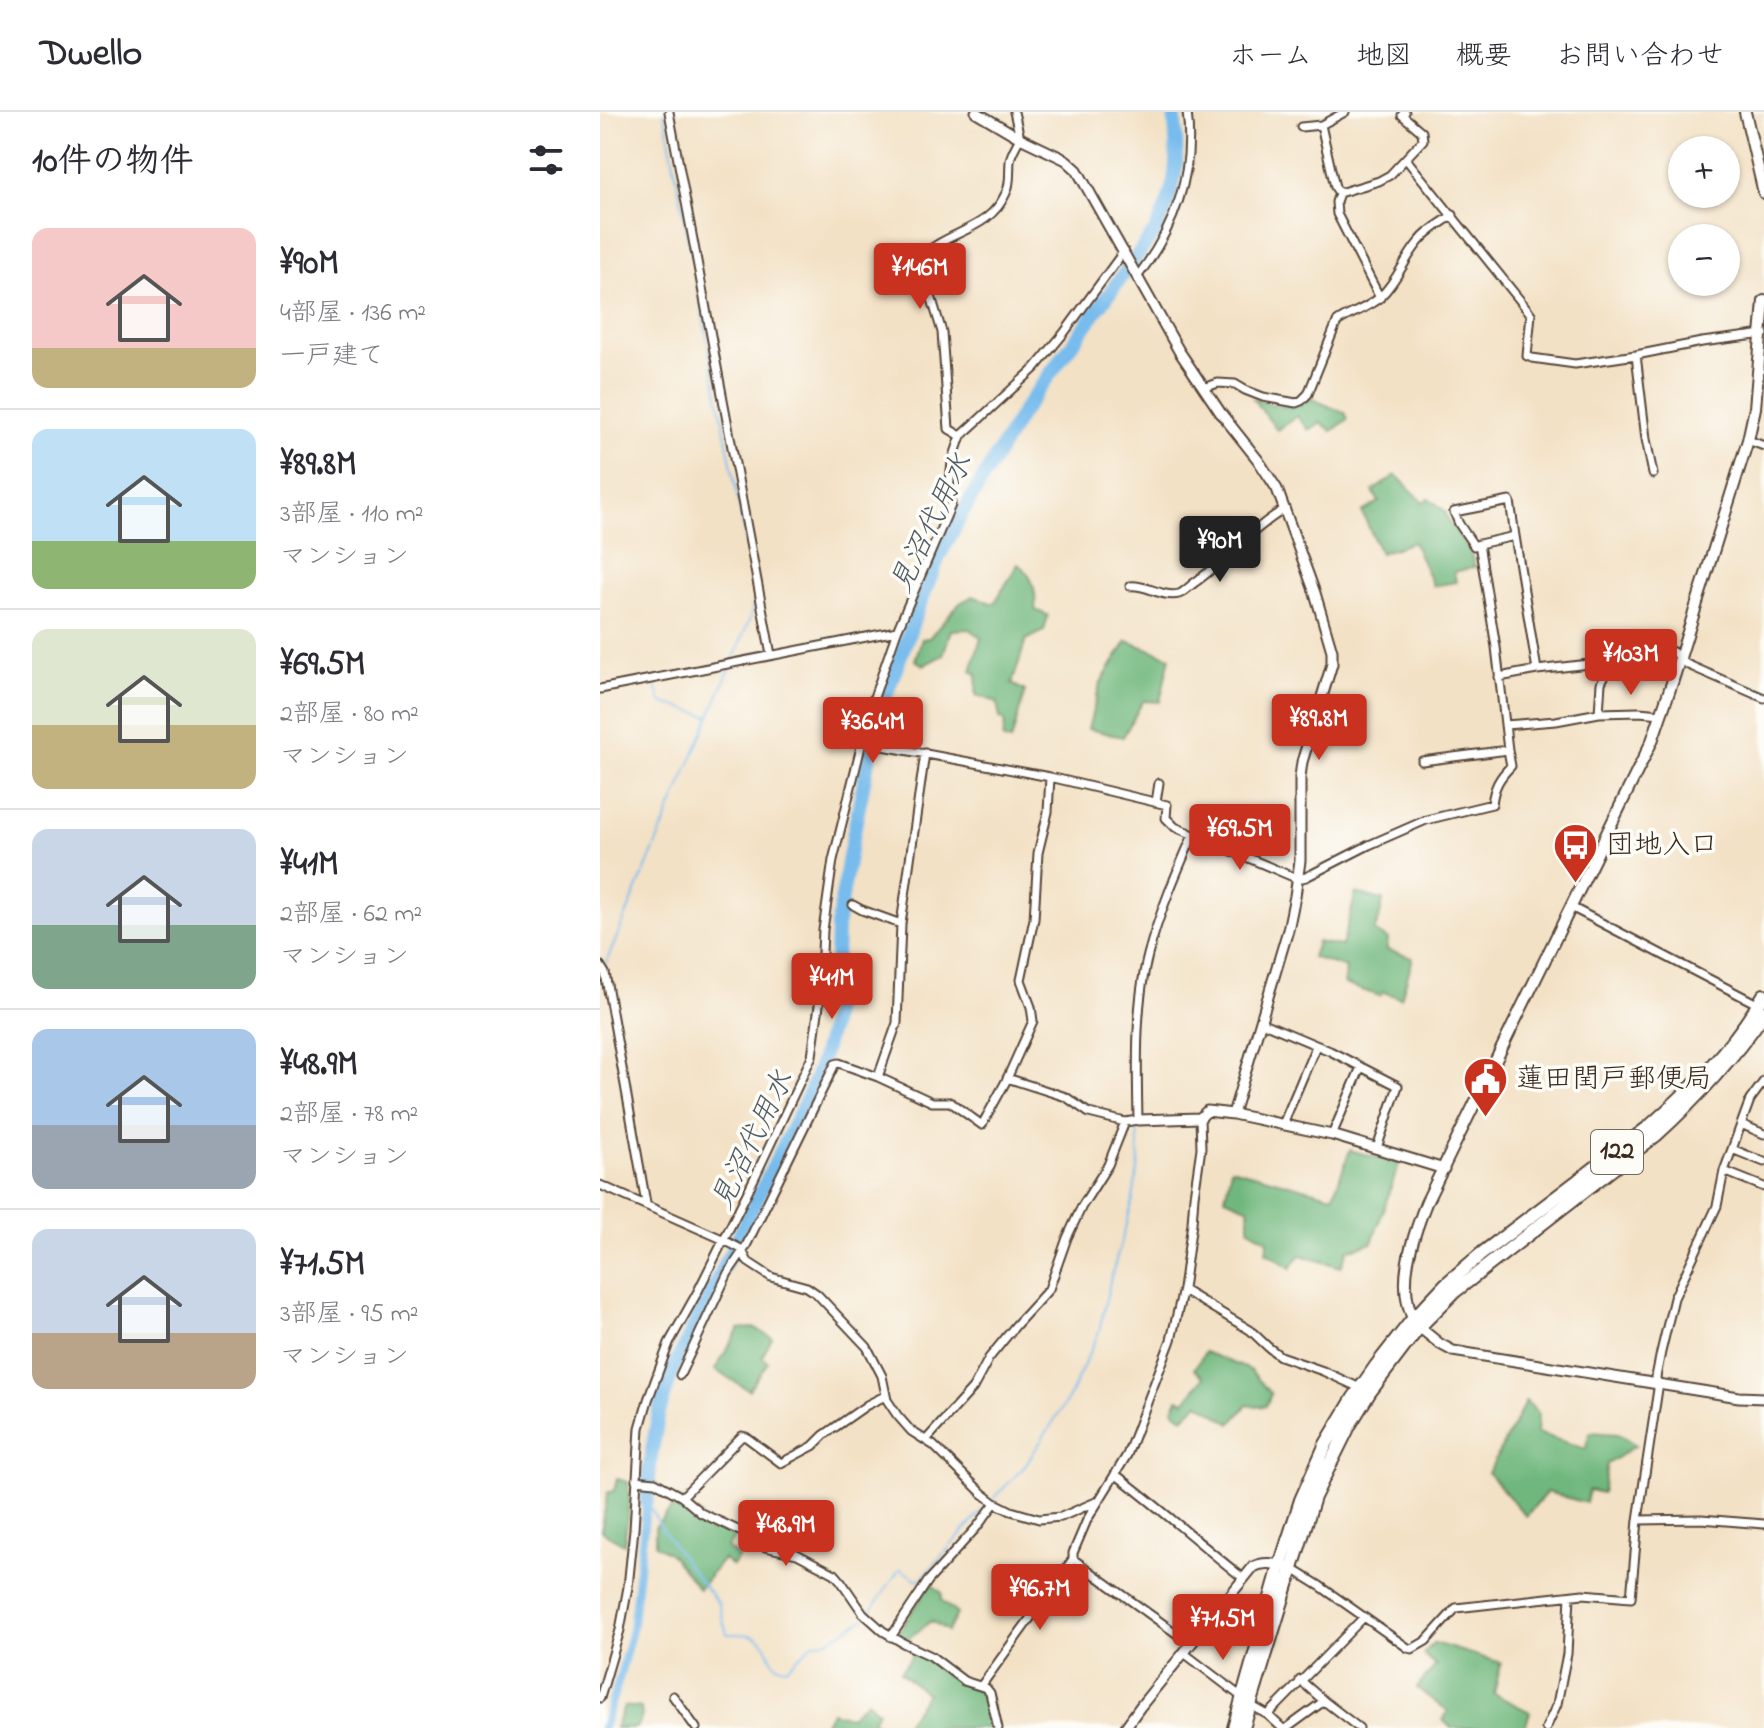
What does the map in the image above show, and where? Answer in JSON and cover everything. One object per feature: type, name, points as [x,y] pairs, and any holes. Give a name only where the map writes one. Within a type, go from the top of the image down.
[{"type":"highway","name":"122","points":[[1234,1728],[1246,1701],[1286,1567],[1301,1500],[1326,1444],[1360,1388],[1416,1323],[1678,1115],[1716,1076],[1763,1005]]},
{"type":"highway","name":"122","points":[[1286,1567],[1332,1457],[1369,1393],[1416,1323]]},
{"type":"highway","name":"122","points":[[1243,1728],[1246,1701]]},
{"type":"main road","points":[[1745,112],[1764,193]]},
{"type":"main road","points":[[1416,1323],[1406,1294],[1406,1278],[1426,1203],[1652,741],[1662,714],[1748,440],[1755,408],[1764,301]]},
{"type":"street","points":[[669,112],[771,655]]},
{"type":"street","points":[[976,112],[1066,160],[1077,170],[1179,351],[1277,489],[1315,593],[1332,651],[1332,664],[1302,762],[1298,879],[1288,930],[1233,1114]]},
{"type":"street","points":[[961,436],[949,429],[942,332],[921,258],[941,242],[971,229],[992,213],[1007,192],[1010,158],[1020,138],[1014,112]]},
{"type":"street","points":[[1137,275],[1165,235],[1181,196],[1188,163],[1187,112]]},
{"type":"street","points":[[1301,127],[1321,125],[1345,112]]},
{"type":"street","points":[[1339,193],[1390,175],[1423,140],[1422,132],[1402,113]]},
{"type":"street","points":[[1321,125],[1339,193]]},
{"type":"street","points":[[1406,159],[1531,314],[1527,356],[1575,364],[1763,334]]},
{"type":"street","points":[[1339,193],[1337,214],[1380,298]]},
{"type":"street","points":[[1204,388],[1224,382],[1263,397],[1296,403],[1301,401],[1308,394],[1337,322],[1380,298],[1415,246],[1427,233],[1453,215]]},
{"type":"street","points":[[600,1698],[620,1630],[628,1587],[639,1480],[640,1428],[669,1343],[754,1179],[812,1056],[820,998],[823,930],[833,860],[871,706],[897,631],[951,505],[952,462],[961,436],[1035,368],[1125,253]]},
{"type":"street","points":[[1636,355],[1653,474]]},
{"type":"street","points":[[1748,440],[1764,446]]},
{"type":"street","points":[[1515,536],[1474,546],[1454,512],[1510,501],[1537,670]]},
{"type":"street","points":[[1130,586],[1179,594],[1285,509]]},
{"type":"street","points":[[883,746],[1050,777],[1167,805],[1166,818],[1175,827],[1298,879],[1426,820],[1492,804],[1497,783],[1511,766],[1479,544]]},
{"type":"street","points":[[600,689],[897,631]]},
{"type":"street","points":[[1599,713],[1608,637],[1639,645],[1646,643],[1673,652],[1686,664],[1764,698]]},
{"type":"street","points":[[1499,677],[1606,662]]},
{"type":"street","points":[[1505,725],[1556,721],[1599,713],[1662,714]]},
{"type":"street","points":[[1422,761],[1508,750]]},
{"type":"street","points":[[878,1077],[897,1023],[901,924],[925,753]]},
{"type":"street","points":[[680,1375],[728,1273],[835,1064],[878,1077],[932,1102],[950,1102],[982,1125],[1033,1021],[1021,980],[1034,919],[1038,853],[1048,812],[1050,777]]},
{"type":"street","points":[[1156,802],[1159,783]]},
{"type":"street","points":[[1138,1120],[1142,989],[1148,957],[1166,895],[1193,835]]},
{"type":"street","points":[[853,905],[901,924]]},
{"type":"street","points":[[1571,907],[1763,1005]]},
{"type":"street","points":[[600,965],[605,973],[646,1203]]},
{"type":"street","points":[[1261,1022],[1398,1086],[1377,1148]]},
{"type":"street","points":[[1283,1124],[1316,1046]]},
{"type":"street","points":[[1332,1135],[1361,1067]]},
{"type":"street","points":[[1007,1078],[1066,1097],[1089,1113],[1125,1122],[1200,1118],[1207,1111],[1233,1114],[1332,1135],[1444,1169]]},
{"type":"street","points":[[1125,1728],[1243,1578],[1261,1563],[1286,1567],[1320,1586],[1412,1649],[1426,1641],[1456,1608],[1570,1596],[1631,1598],[1638,1520],[1658,1389],[1656,1377],[1674,1298],[1717,1206],[1724,1171],[1750,1100],[1764,1081]]},
{"type":"street","points":[[981,1686],[1073,1559],[1087,1520],[1127,1455],[1162,1366],[1183,1290],[1201,1148],[1200,1118]]},
{"type":"street","points":[[926,1440],[973,1388],[989,1358],[1049,1289],[1067,1238],[1082,1206],[1108,1165],[1125,1122]]},
{"type":"street","points":[[1741,1124],[1764,1134]]},
{"type":"street","points":[[1732,1149],[1764,1162]]},
{"type":"street","points":[[1724,1171],[1764,1187]]},
{"type":"street","points":[[600,1185],[722,1239],[742,1250],[748,1262],[771,1277],[807,1287],[817,1294],[867,1347],[882,1376],[885,1396],[897,1415],[911,1431],[926,1440],[995,1503],[1026,1517],[1054,1519],[1098,1501]]},
{"type":"street","points":[[1183,1290],[1250,1330],[1280,1356],[1360,1388]]},
{"type":"street","points":[[1416,1323],[1453,1351],[1739,1397],[1764,1398]]},
{"type":"street","points":[[682,1497],[742,1436],[781,1463],[813,1446],[867,1405],[885,1396]]},
{"type":"street","points":[[1115,1474],[1243,1578]]},
{"type":"street","points":[[639,1480],[651,1481],[682,1497],[701,1513],[742,1532],[765,1547],[797,1554],[835,1574],[869,1620],[891,1637],[931,1656],[964,1681],[981,1686],[990,1693],[998,1728]]},
{"type":"street","points":[[891,1637],[928,1581],[995,1503]]},
{"type":"street","points":[[1638,1520],[1701,1519],[1764,1524]]},
{"type":"street","points":[[1073,1559],[1191,1644]]},
{"type":"street","points":[[1546,1728],[1557,1704],[1567,1654],[1570,1596]]},
{"type":"street","points":[[1268,1715],[1364,1617]]},
{"type":"street","points":[[1184,1653],[1284,1728],[1324,1701]]},
{"type":"street","points":[[1300,1680],[1359,1728]]},
{"type":"street","points":[[673,1696],[696,1728]]},
{"type":"green space","points":[[1310,398],[1345,413],[1348,419],[1332,431],[1321,423],[1309,430],[1297,416],[1277,430],[1253,399],[1289,406]]},
{"type":"green space","points":[[1396,475],[1423,502],[1429,498],[1445,511],[1470,551],[1475,567],[1454,572],[1456,582],[1433,586],[1413,542],[1380,553],[1362,512],[1379,502],[1373,491]]},
{"type":"green space","points":[[1018,564],[1033,584],[1035,610],[1048,615],[1044,631],[1026,640],[1012,684],[1025,691],[1011,741],[1003,739],[1005,721],[1000,718],[997,702],[976,695],[977,674],[971,671],[981,638],[970,629],[951,630],[943,655],[924,665],[915,660],[922,639],[929,638],[960,603],[973,596],[994,604]]},
{"type":"green space","points":[[1127,641],[1170,657],[1160,702],[1143,701],[1123,737],[1088,729],[1100,684]]},
{"type":"green space","points":[[1356,893],[1383,900],[1374,931],[1388,939],[1387,950],[1413,958],[1401,998],[1383,992],[1380,996],[1344,984],[1346,968],[1312,957],[1317,942],[1342,946]]},
{"type":"green space","points":[[1350,1150],[1399,1164],[1372,1243],[1348,1250],[1341,1267],[1300,1255],[1291,1268],[1266,1252],[1268,1240],[1249,1229],[1249,1208],[1225,1198],[1231,1168],[1333,1196]]},
{"type":"green space","points":[[754,1328],[772,1338],[762,1357],[768,1362],[749,1390],[715,1370],[739,1329]]},
{"type":"green space","points":[[1205,1352],[1250,1370],[1271,1394],[1266,1406],[1247,1405],[1231,1424],[1199,1403],[1183,1418],[1173,1409],[1178,1399],[1185,1401],[1204,1377],[1194,1369]]},
{"type":"green space","points":[[1526,1401],[1538,1413],[1537,1433],[1586,1449],[1590,1432],[1618,1434],[1636,1445],[1607,1464],[1602,1493],[1589,1490],[1586,1503],[1547,1492],[1526,1516],[1488,1473]]},
{"type":"green space","points":[[617,1479],[628,1482],[629,1505],[624,1544],[601,1531],[608,1492],[614,1491]]},
{"type":"green space","points":[[680,1499],[701,1516],[697,1522],[712,1531],[721,1524],[738,1533],[727,1548],[739,1557],[732,1566],[723,1559],[699,1589],[670,1554],[655,1545],[655,1527]]},
{"type":"green space","points":[[931,1584],[942,1593],[941,1600],[957,1614],[948,1631],[931,1621],[906,1640],[897,1634]]},
{"type":"green space","points":[[1434,1643],[1501,1663],[1494,1694],[1530,1712],[1525,1728],[1451,1728],[1443,1720],[1448,1712],[1417,1688],[1436,1665],[1423,1654]]},
{"type":"green space","points":[[915,1652],[953,1678],[989,1694],[995,1728],[902,1728],[927,1694],[900,1672]]},
{"type":"green space","points":[[867,1701],[878,1712],[872,1720],[884,1728],[821,1728],[832,1712],[849,1717]]},
{"type":"green space","points":[[624,1706],[641,1708],[642,1716],[636,1728],[615,1728]]},
{"type":"waterway","points":[[664,112],[756,594],[734,658]]},
{"type":"waterway","name":"見沼代用水","points":[[647,1501],[659,1412],[674,1367],[811,1090],[822,1059],[835,998],[837,927],[867,767],[886,696],[916,614],[939,557],[1023,411],[1156,230],[1169,200],[1175,173],[1174,112]]},
{"type":"waterway","points":[[606,963],[730,668]]},
{"type":"waterway","points":[[654,679],[661,702],[708,716]]},
{"type":"waterway","points":[[994,1498],[1024,1467],[1068,1399],[1099,1332],[1132,1204],[1139,1163],[1137,1128]]},
{"type":"waterway","points":[[647,1501],[687,1565],[718,1603],[727,1634],[757,1638],[765,1644],[773,1661],[780,1667],[787,1668],[813,1643],[829,1640],[864,1619]]},
{"type":"waterway","name":"見沼代用水","points":[[603,1728],[632,1630],[647,1501]]},
{"type":"waterway","points":[[868,1615],[900,1569],[918,1580],[923,1577],[989,1503]]},
{"type":"place","name":"団地入口","points":[[1575,885]]},
{"type":"place","name":"蓮田閏戸郵便局","points":[[1485,1119]]}]
